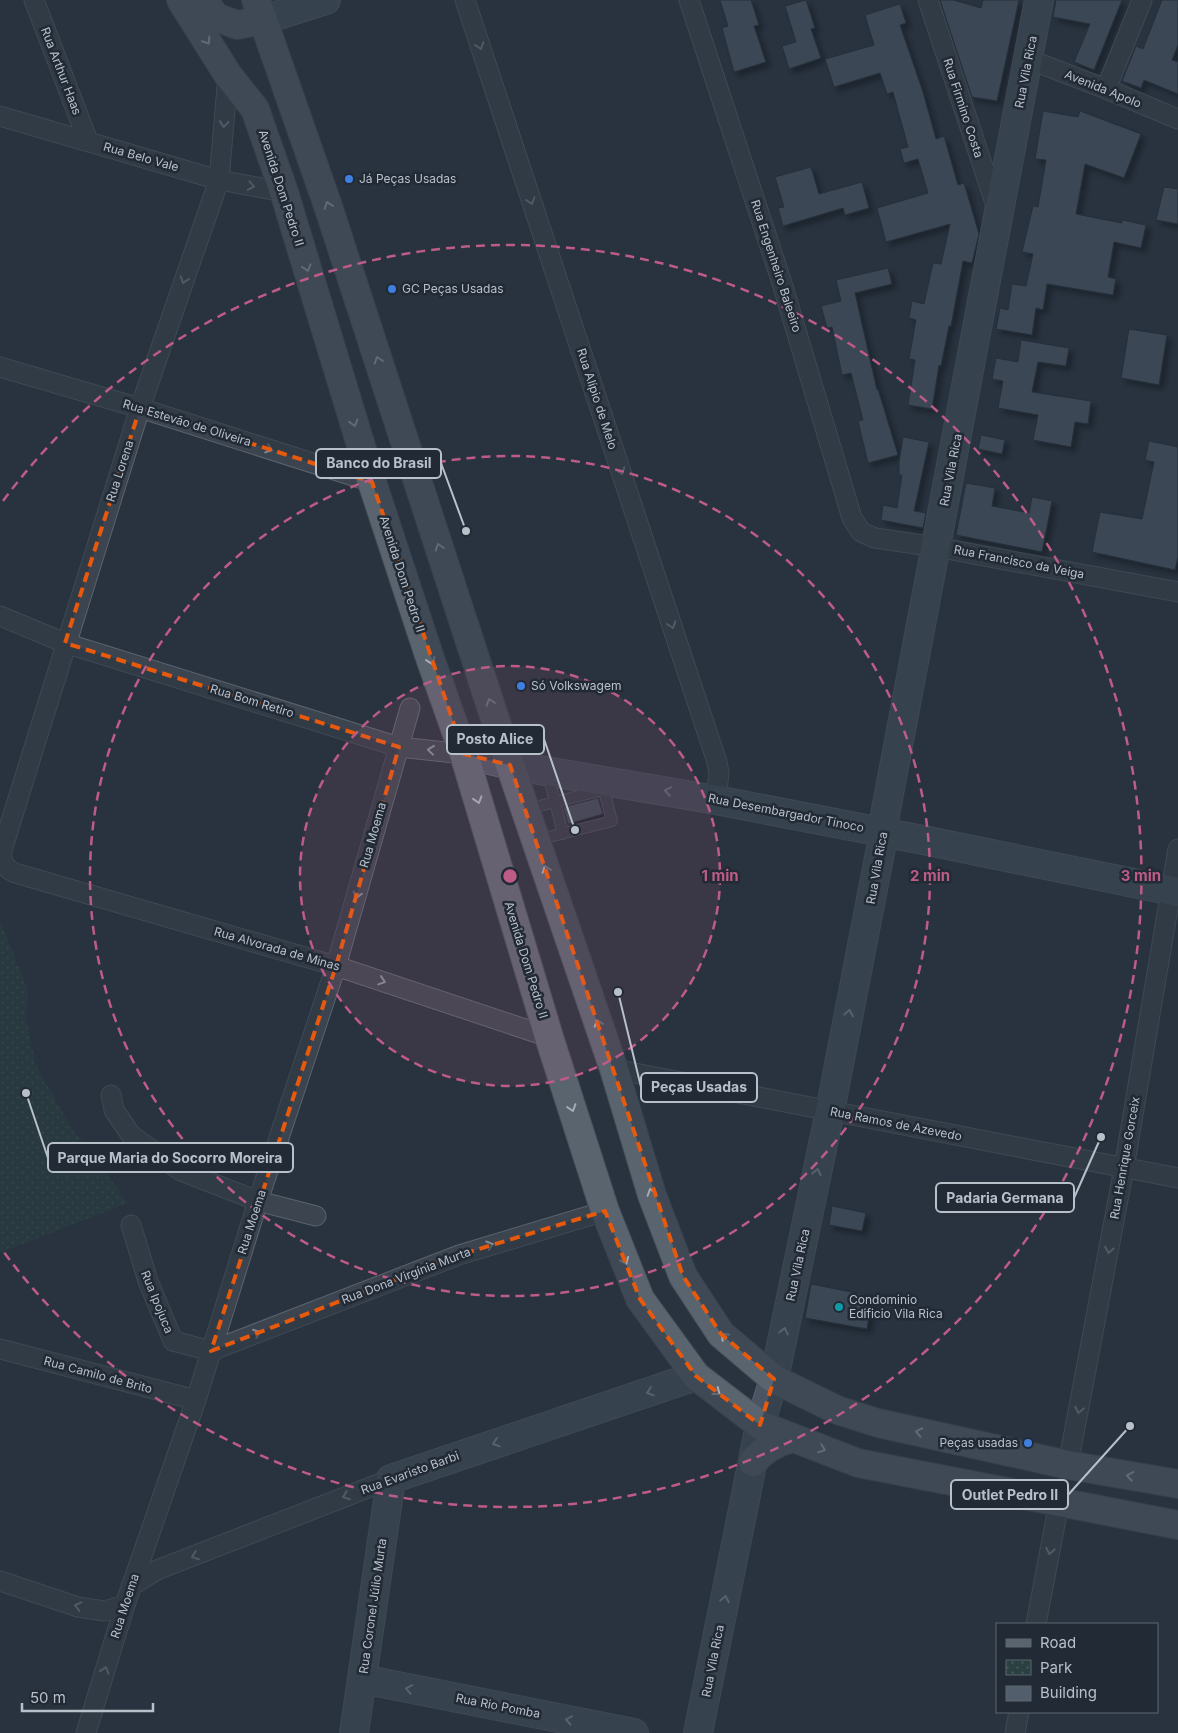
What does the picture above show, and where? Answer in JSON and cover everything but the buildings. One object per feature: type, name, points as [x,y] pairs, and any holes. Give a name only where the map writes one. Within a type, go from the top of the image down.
[{"type":"main road","name":"Avenida Dom Pedro II","points":[[181,0],[228,75],[255,109],[284,192],[372,482],[464,754],[549,1037],[605,1211],[640,1299],[696,1376],[760,1425],[858,1463],[1059,1503],[1178,1524]]},
{"type":"main road","points":[[203,0],[216,17],[237,25],[259,10],[328,206],[510,765],[614,1069],[652,1195],[683,1276],[721,1334],[774,1379],[837,1410],[878,1423],[1068,1465],[1178,1484]]},
{"type":"main road","points":[[753,1462],[766,1449],[793,1438]]},
{"type":"street","name":"Rua Arthur Haas","points":[[34,0],[88,141]]},
{"type":"street","points":[[259,10],[326,0]]},
{"type":"street","name":"Rua Alípio de Melo","points":[[465,0],[717,762],[719,773],[716,800]]},
{"type":"street","name":"Rua Engenheiro Baleeiro","points":[[689,0],[781,280],[852,518],[861,532]]},
{"type":"street","name":"Rua Firmino Costa","points":[[928,0],[999,216]]},
{"type":"street","name":"Rua Vila Rica","points":[[698,1733],[760,1425],[774,1379],[830,1111],[1039,0]]},
{"type":"street","points":[[1106,89],[1142,0]]},
{"type":"street","name":"Avenida Apolo","points":[[1028,59],[1178,119]]},
{"type":"street","name":"Rua Lorena","points":[[4,866],[1,858],[2,850],[65,643],[140,408],[219,180],[228,75]]},
{"type":"street","name":"Rua Belo Vale","points":[[0,116],[219,180],[284,192]]},
{"type":"street","name":"Rua Estevão de Oliveira","points":[[0,367],[140,408],[372,482]]},
{"type":"street","name":"Rua Francisco da Veiga","points":[[861,532],[875,538],[936,546],[1178,592]]},
{"type":"street","name":"Rua Bom Retiro","points":[[0,616],[65,643],[399,747],[464,754],[510,765]]},
{"type":"street","name":"Rua Moema","points":[[86,1733],[131,1586],[196,1400],[258,1201],[336,966],[410,708]]},
{"type":"street","name":"Rua Desembargador Tinoco","points":[[510,765],[547,771],[602,784],[716,800],[1174,891]]},
{"type":"street","name":"Rua Henrique Gorceix","points":[[1068,1465],[1174,891],[1178,849]]},
{"type":"street","name":"Rua Alvorada de Minas","points":[[4,866],[15,873],[336,966],[549,1037]]},
{"type":"street","name":"Rua Ramos de Azevedo","points":[[614,1069],[1178,1178]]},
{"type":"street","points":[[111,1095],[114,1110],[131,1135],[181,1171],[258,1201],[316,1216]]},
{"type":"street","name":"Rua Dona Virgínia Murta","points":[[211,1351],[459,1255],[605,1211]]},
{"type":"street","name":"Rua Ipojuca","points":[[131,1225],[148,1281],[173,1341],[211,1351]]},
{"type":"street","name":"Rua Camilo de Brito","points":[[0,1350],[196,1400]]},
{"type":"street","name":"Rua Evaristo Barbi","points":[[131,1586],[157,1570],[391,1478],[696,1376]]},
{"type":"street","name":"Rua Coronel Júlio Murta","points":[[354,1733],[391,1478]]},
{"type":"street","points":[[1036,1623],[1059,1503]]},
{"type":"street","points":[[0,1581],[78,1607],[104,1611],[125,1605]]},
{"type":"street","name":"Rua Rio Pomba","points":[[362,1679],[634,1733]]},
{"type":"street","points":[[1015,1733],[1019,1713]]},
{"type":"lane","points":[[547,771],[563,834]]},
{"type":"lane","points":[[525,809],[555,802],[602,784],[612,821],[536,841]]},
{"type":"highlighted area","points":[[140,408],[372,482],[464,754],[510,765],[683,1276],[721,1334],[774,1379],[760,1425],[696,1376],[640,1299],[605,1211],[459,1255],[211,1351],[336,966],[399,747],[65,643]]},
{"type":"green space","points":[[0,921],[28,990],[26,1017],[35,1063],[69,1124],[128,1203],[0,1253]]},
{"type":"place","name":"Já Peças Usadas","points":[[349,179]]},
{"type":"place","name":"GC Peças Usadas","points":[[392,289]]},
{"type":"place","name":"Banco do Brasil","points":[[466,531]]},
{"type":"place","name":"Só Volkswagem","points":[[521,686]]},
{"type":"place","name":"Posto Alice","points":[[575,830]]},
{"type":"place","name":"Peças Usadas","points":[[618,992]]},
{"type":"place","name":"Parque Maria do Socorro Moreira","points":[[26,1093]]},
{"type":"place","name":"Padaria Germana","points":[[1101,1137]]},
{"type":"place","name":"Condominio Edificio Vila Rica","points":[[839,1307]]},
{"type":"place","name":"Outlet Pedro II","points":[[1130,1426]]},
{"type":"place","name":"Peças usadas","points":[[1028,1443]]}]
